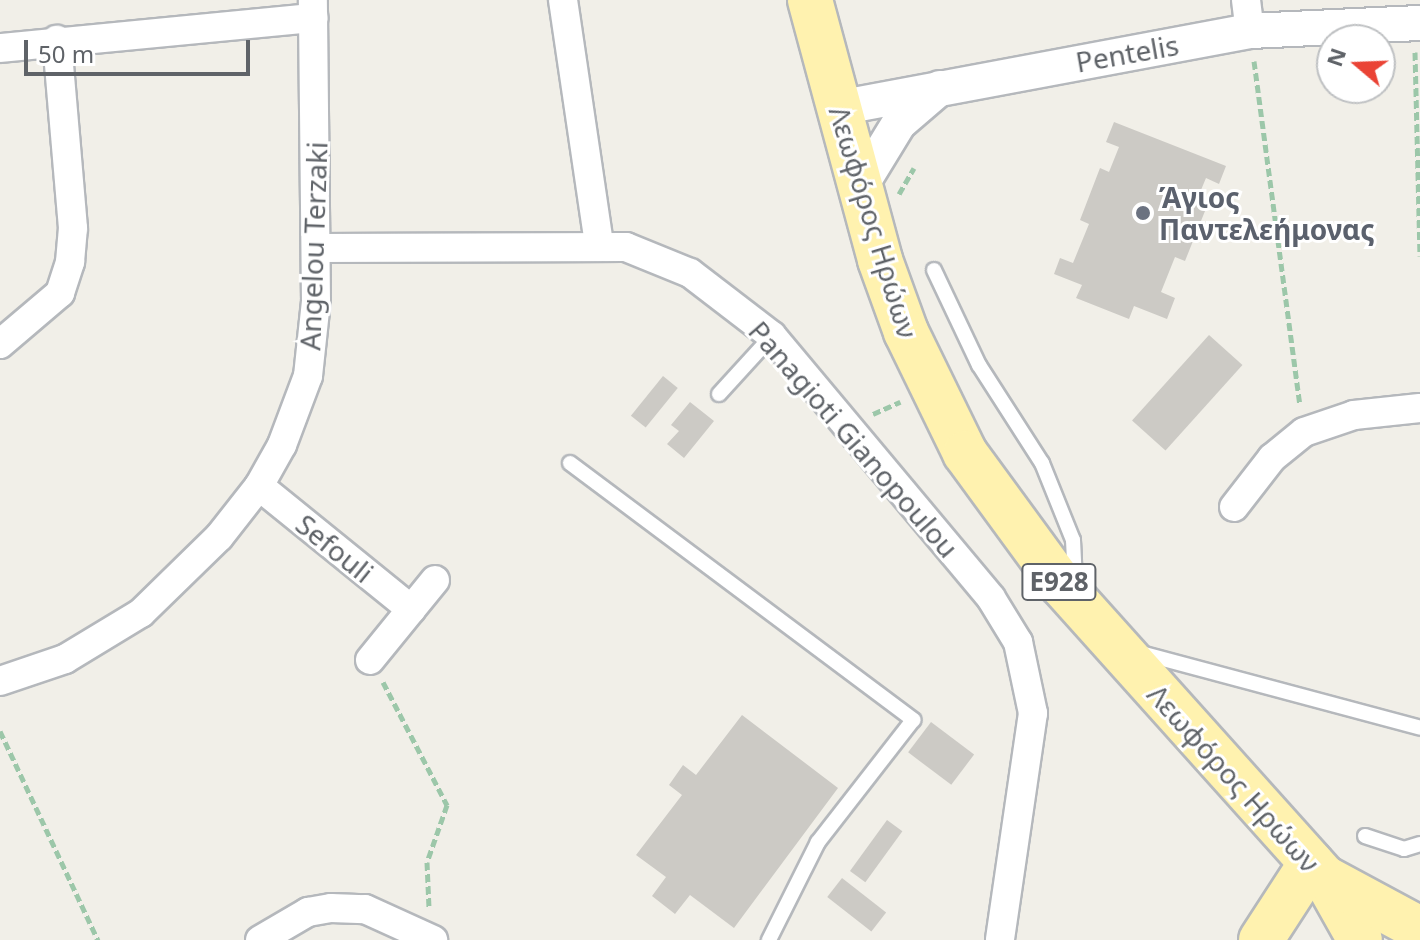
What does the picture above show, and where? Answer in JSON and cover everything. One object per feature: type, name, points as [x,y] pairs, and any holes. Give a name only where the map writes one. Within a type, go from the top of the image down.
[{"type":"main road","name":"Λεωφόρος Ηρώων","points":[[810,0],[860,187],[906,332],[939,404],[997,505],[1076,602],[1318,870],[1360,940]]},
{"type":"main road","name":"Λεωφόρος Ηρώων","points":[[1318,870],[1420,932]]},
{"type":"main road","points":[[1261,940],[1318,870]]},
{"type":"main road","name":"E928","points":[[1409,940],[1420,932]]},
{"type":"street","points":[[563,0],[599,243]]},
{"type":"street","points":[[0,48],[313,9]]},
{"type":"street","name":"Angelou Terzaki","points":[[0,681],[65,659],[141,613],[219,537],[259,486],[308,376],[319,248],[313,9]]},
{"type":"street","name":"Pentelis","points":[[838,108],[1248,15],[1417,23]]},
{"type":"street","points":[[0,344],[60,293],[70,262],[73,228],[57,40]]},
{"type":"street","points":[[860,187],[899,123],[943,85]]},
{"type":"street","name":"Panagioti Gianopoulou","points":[[319,248],[599,243],[661,258],[690,273],[772,336],[991,598],[1018,642],[1033,713],[1000,940]]},
{"type":"street","points":[[1234,507],[1272,458],[1304,432],[1354,415],[1420,408]]},
{"type":"street","name":"Sefouli","points":[[259,486],[411,609]]},
{"type":"street","points":[[370,660],[435,580]]},
{"type":"street","points":[[260,940],[308,912],[331,908],[365,909],[432,928]]},
{"type":"lane","points":[[934,270],[979,365],[1042,463],[1073,540],[1076,602]]},
{"type":"lane","points":[[719,394],[772,336]]},
{"type":"lane","points":[[570,463],[913,720],[818,842],[769,940]]},
{"type":"lane","points":[[1117,648],[1420,728]]},
{"type":"lane","points":[[1365,836],[1404,849],[1420,844]]},
{"type":"path","points":[[1248,15],[1304,432]]},
{"type":"path","points":[[1417,23],[1420,256]]},
{"type":"path","points":[[370,660],[447,805],[427,862],[432,928]]},
{"type":"path","points":[[0,731],[98,940]]},
{"type":"building","name":"Άγιος Παντελεήμονας","points":[[1114,122],[1226,166],[1219,184],[1206,178],[1196,202],[1207,206],[1185,261],[1175,257],[1161,292],[1175,298],[1167,319],[1134,306],[1129,319],[1076,298],[1082,285],[1054,274],[1060,258],[1073,263],[1089,224],[1080,220],[1100,168],[1109,172],[1119,147],[1106,142]]},
{"type":"building","points":[[1209,335],[1242,365],[1165,451],[1132,420]]},
{"type":"building","points":[[663,376],[678,388],[646,428],[631,416]]},
{"type":"building","points":[[690,402],[714,421],[684,458],[667,444],[679,431],[671,425]]},
{"type":"building","points":[[742,715],[838,788],[734,928],[690,895],[675,914],[652,896],[666,877],[636,855],[682,795],[669,785],[683,765],[696,775]]},
{"type":"building","points":[[931,722],[974,754],[951,785],[908,752]]},
{"type":"building","points":[[887,820],[902,831],[865,882],[850,871]]},
{"type":"building","points":[[842,878],[886,912],[871,931],[827,897]]},
{"type":"place","name":"Άγιος Παντελεήμονας","points":[[1143,213]]}]
